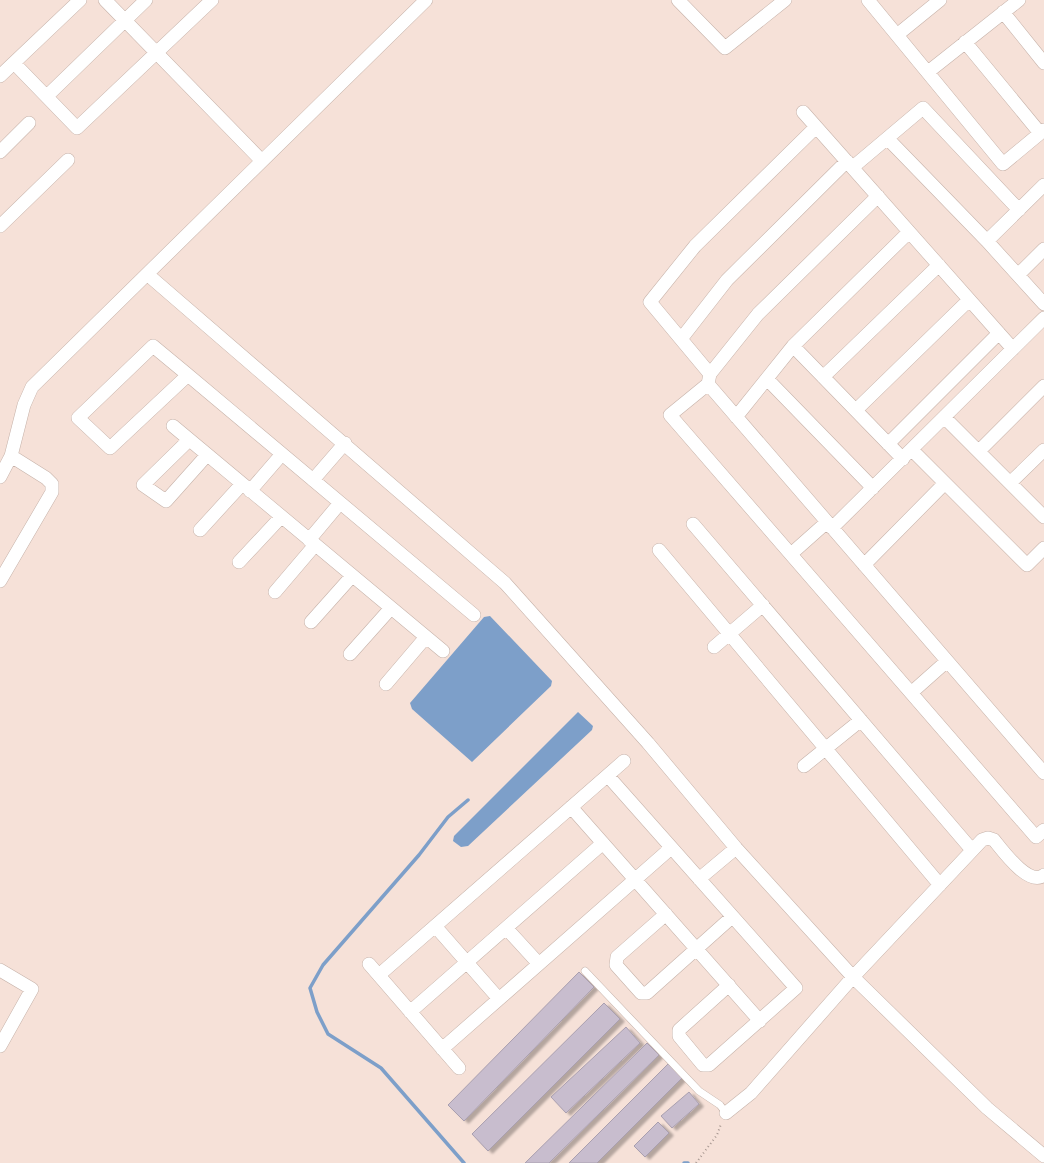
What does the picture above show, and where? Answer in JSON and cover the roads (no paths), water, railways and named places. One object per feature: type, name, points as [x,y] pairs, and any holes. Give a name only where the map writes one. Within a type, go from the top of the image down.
[{"type":"street","points":[[0,76],[80,0]]},
{"type":"street","points":[[105,0],[262,161]]},
{"type":"street","points":[[46,96],[146,0]]},
{"type":"street","points":[[14,63],[77,128],[212,0]]},
{"type":"street","points":[[0,477],[11,456],[24,405],[32,387],[426,0]]},
{"type":"street","points":[[678,0],[725,48],[783,1]]},
{"type":"street","points":[[868,0],[1003,164],[1042,131],[965,42]]},
{"type":"street","points":[[897,35],[940,0]]},
{"type":"street","points":[[928,72],[1019,0]]},
{"type":"street","points":[[1003,12],[1044,63]]},
{"type":"street","points":[[681,339],[726,280],[850,164],[888,139],[923,108],[1019,210]]},
{"type":"street","points":[[803,112],[1013,349]]},
{"type":"street","points":[[0,152],[29,123]]},
{"type":"street","points":[[816,127],[695,246],[650,302],[681,339],[736,417],[1044,773]]},
{"type":"street","points":[[888,139],[987,241],[1044,304]]},
{"type":"street","points":[[0,226],[68,160]]},
{"type":"street","points":[[987,241],[1044,185]]},
{"type":"street","points":[[878,196],[758,314],[709,380],[670,415],[1036,837],[1044,830]]},
{"type":"street","points":[[736,417],[768,380],[793,346],[909,232]]},
{"type":"street","points":[[1018,275],[1044,249]]},
{"type":"street","points":[[824,377],[939,265]]},
{"type":"street","points":[[147,274],[505,583],[648,743],[736,848],[853,977],[987,1108],[1044,1156]]},
{"type":"street","points":[[856,410],[969,300]]},
{"type":"street","points":[[791,554],[830,525],[873,488],[1044,318]]},
{"type":"street","points":[[888,444],[999,333]]},
{"type":"street","points":[[188,375],[110,448],[78,418],[154,346],[474,615]]},
{"type":"street","points":[[793,346],[888,444],[907,454],[945,483],[1027,565],[1044,548]]},
{"type":"street","points":[[768,380],[873,488]]},
{"type":"street","points":[[979,452],[1044,386]]},
{"type":"street","points":[[944,417],[1044,516]]},
{"type":"street","points":[[173,426],[443,651]]},
{"type":"street","points":[[189,440],[143,485],[166,501],[207,455]]},
{"type":"street","points":[[313,480],[345,444]]},
{"type":"street","points":[[1010,483],[1044,450]]},
{"type":"street","points":[[200,530],[282,454]]},
{"type":"street","points":[[0,581],[52,492],[52,484],[46,478],[11,456]]},
{"type":"street","points":[[864,565],[945,483]]},
{"type":"street","points":[[275,592],[340,503]]},
{"type":"street","points":[[239,562],[281,517]]},
{"type":"street","points":[[693,524],[972,850]]},
{"type":"street","points":[[658,550],[940,884]]},
{"type":"street","points":[[311,622],[352,576]]},
{"type":"street","points":[[714,647],[763,605]]},
{"type":"street","points":[[350,654],[391,608]]},
{"type":"street","points":[[386,684],[426,637]]},
{"type":"street","points":[[911,693],[947,661]]},
{"type":"street","points":[[804,766],[861,720]]},
{"type":"street","points":[[378,975],[624,761]]},
{"type":"street","points":[[608,776],[796,988],[709,1065],[703,1065],[679,1036],[679,1030],[729,985]]},
{"type":"street","points":[[571,807],[760,1020]]},
{"type":"street","points":[[726,1113],[751,1093],[853,977],[982,840],[991,839],[1026,876],[1035,878],[1044,875]]},
{"type":"street","points":[[410,1012],[603,843]]},
{"type":"street","points":[[442,1049],[672,848]]},
{"type":"street","points":[[699,879],[736,848]]},
{"type":"street","points":[[666,914],[617,958],[616,965],[641,993],[647,994],[732,917]]},
{"type":"street","points":[[435,926],[499,999]]},
{"type":"street","points":[[506,928],[539,964]]},
{"type":"street","points":[[369,964],[459,1068]]},
{"type":"street","points":[[0,970],[32,989],[5,1026],[0,1046]]},
{"type":"lane","points":[[585,971],[699,1091],[720,1105],[726,1113]]},
{"type":"water","points":[[490,616],[552,681],[551,686],[472,762],[412,709],[410,703],[484,617]]},
{"type":"water","points":[[578,712],[593,726],[592,730],[468,846],[461,847],[453,841],[454,836]]},
{"type":"waterway","points":[[464,1163],[381,1068],[328,1034],[317,1012],[310,988],[323,965],[419,855],[448,817],[468,800]]}]
